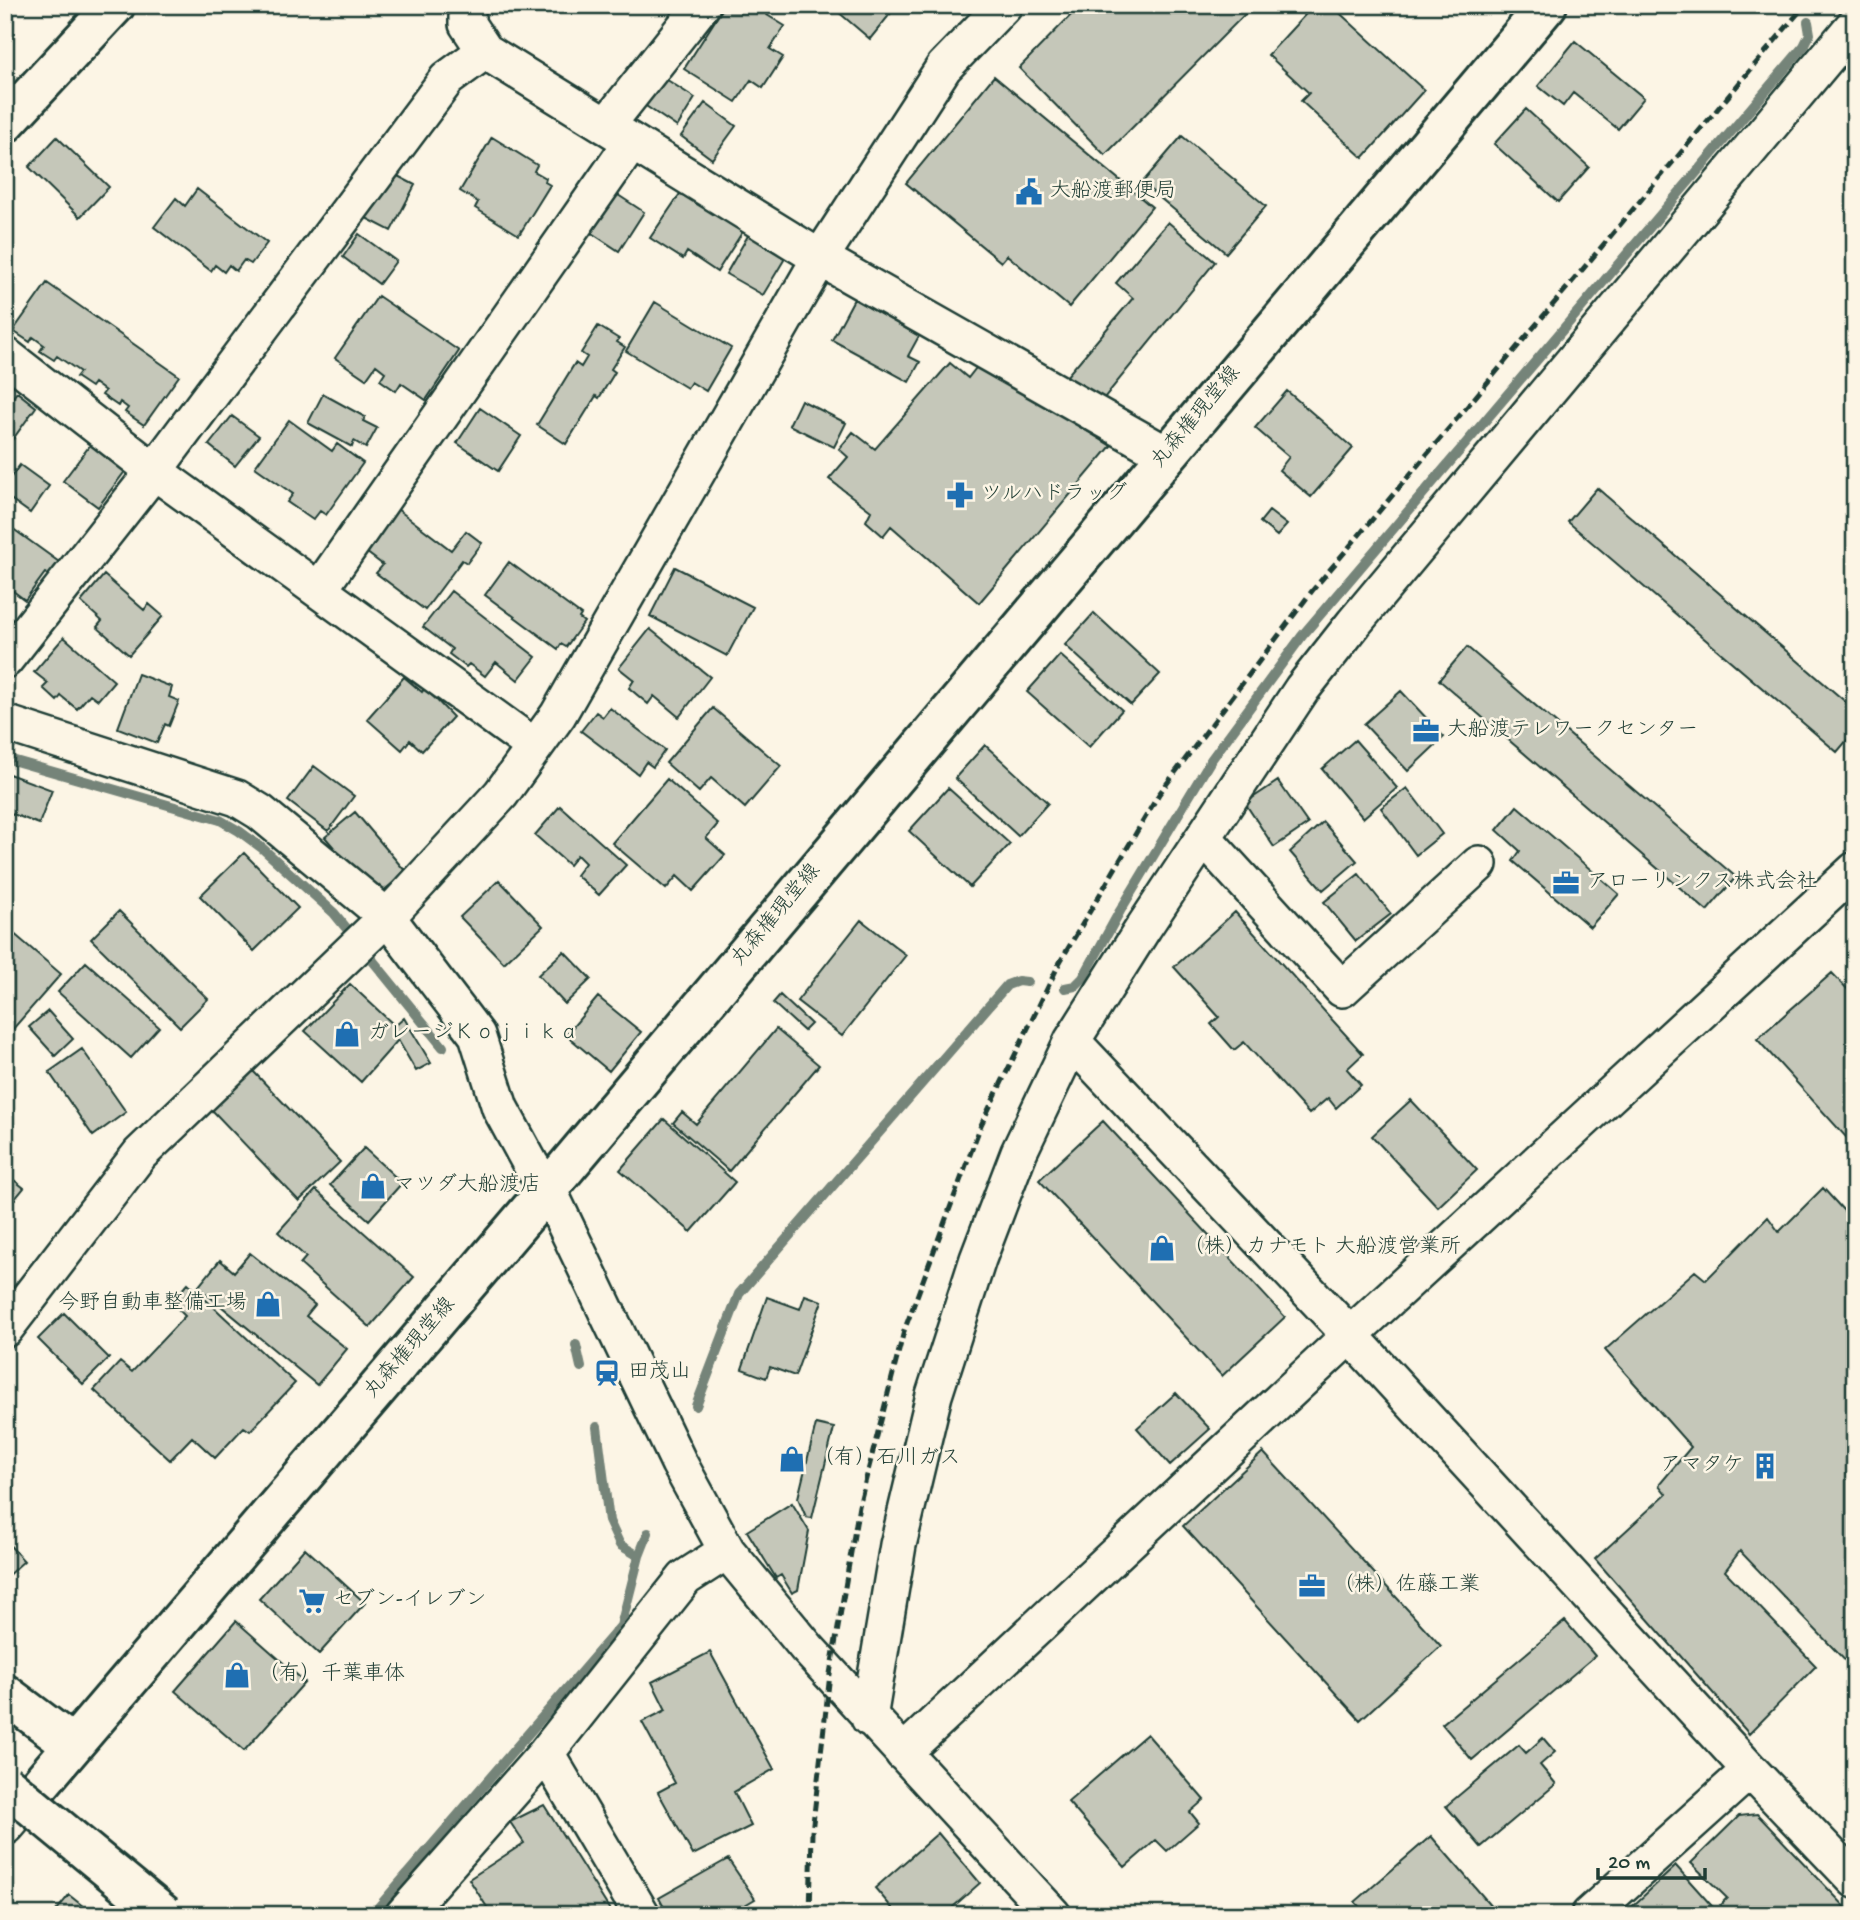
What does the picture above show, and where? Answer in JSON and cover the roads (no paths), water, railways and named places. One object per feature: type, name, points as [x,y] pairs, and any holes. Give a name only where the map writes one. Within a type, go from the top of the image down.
[{"type":"main road","points":[[5,123],[115,5]]},
{"type":"main road","name":"丸森権現堂線","points":[[5,1825],[548,1189],[1547,5]]},
{"type":"main road","points":[[5,1694],[73,1745]]},
{"type":"main road","points":[[5,1784],[164,1915]]},
{"type":"street","points":[[467,5],[467,24],[485,51],[820,258],[1166,454]]},
{"type":"street","points":[[319,590],[702,5]]},
{"type":"street","points":[[5,1329],[140,1154],[369,934],[501,794],[558,715],[820,258],[944,67],[1004,5]]},
{"type":"street","points":[[869,1718],[898,1545],[934,1395],[978,1259],[1019,1152],[1072,1041],[1301,689],[1855,24]]},
{"type":"street","points":[[5,660],[154,471],[447,79],[485,51]]},
{"type":"street","points":[[5,355],[154,471],[535,747]]},
{"type":"street","points":[[5,723],[237,798],[260,811],[369,934],[477,1035],[500,1108],[531,1165],[548,1189],[679,1463],[727,1551],[869,1718],[1053,1915]]},
{"type":"street","points":[[1204,838],[1342,989],[1479,864]]},
{"type":"street","points":[[903,1753],[1350,1335],[1855,870]]},
{"type":"street","points":[[1072,1041],[1350,1335],[1750,1770],[1855,1880]]},
{"type":"street","points":[[403,1915],[546,1753],[685,1578],[727,1551]]},
{"type":"street","points":[[546,1753],[642,1915]]},
{"type":"street","points":[[1588,1915],[1750,1770]]},
{"type":"waterway","points":[[1065,988],[1075,986],[1083,978],[1211,760],[1302,636],[1804,46],[1810,34],[1808,22]]},
{"type":"waterway","points":[[5,758],[220,820],[239,831],[262,848],[334,913],[443,1047]]},
{"type":"waterway","points":[[696,1406],[739,1294],[1007,985],[1018,981],[1027,982]]},
{"type":"waterway","points":[[576,1345],[581,1367]]},
{"type":"waterway","points":[[597,1427],[609,1521],[620,1545],[639,1556]]},
{"type":"waterway","points":[[372,1915],[621,1626],[639,1556],[648,1533]]},
{"type":"railway","points":[[810,1915],[812,1832],[830,1674],[859,1506],[904,1331],[981,1125],[1060,962],[1159,794],[1312,591],[1805,5]]},
{"type":"place","name":"大船渡郵便局","points":[[1029,192]]},
{"type":"place","name":"ツルハドラッグ","points":[[960,495]]},
{"type":"place","name":"大船渡テレワークセンター","points":[[1426,731]]},
{"type":"place","name":"アローリンクス株式会社","points":[[1566,883]]},
{"type":"place","name":"ガレージＫｏｊｉｋａ","points":[[347,1034]]},
{"type":"place","name":"マツダ大船渡店","points":[[373,1186]]},
{"type":"place","name":"（株）カナモト 大船渡営業所","points":[[1162,1248]]},
{"type":"place","name":"今野自動車整備工場","points":[[268,1304]]},
{"type":"place","name":"田茂山","points":[[607,1373]]},
{"type":"place","name":"（有）石川ガス","points":[[792,1459]]},
{"type":"place","name":"アマタケ","points":[[1765,1466]]},
{"type":"place","name":"（株）佐藤工業","points":[[1312,1586]]},
{"type":"place","name":"セブン-イレブン","points":[[312,1601]]},
{"type":"place","name":"（有）千葉車体","points":[[237,1675]]}]
